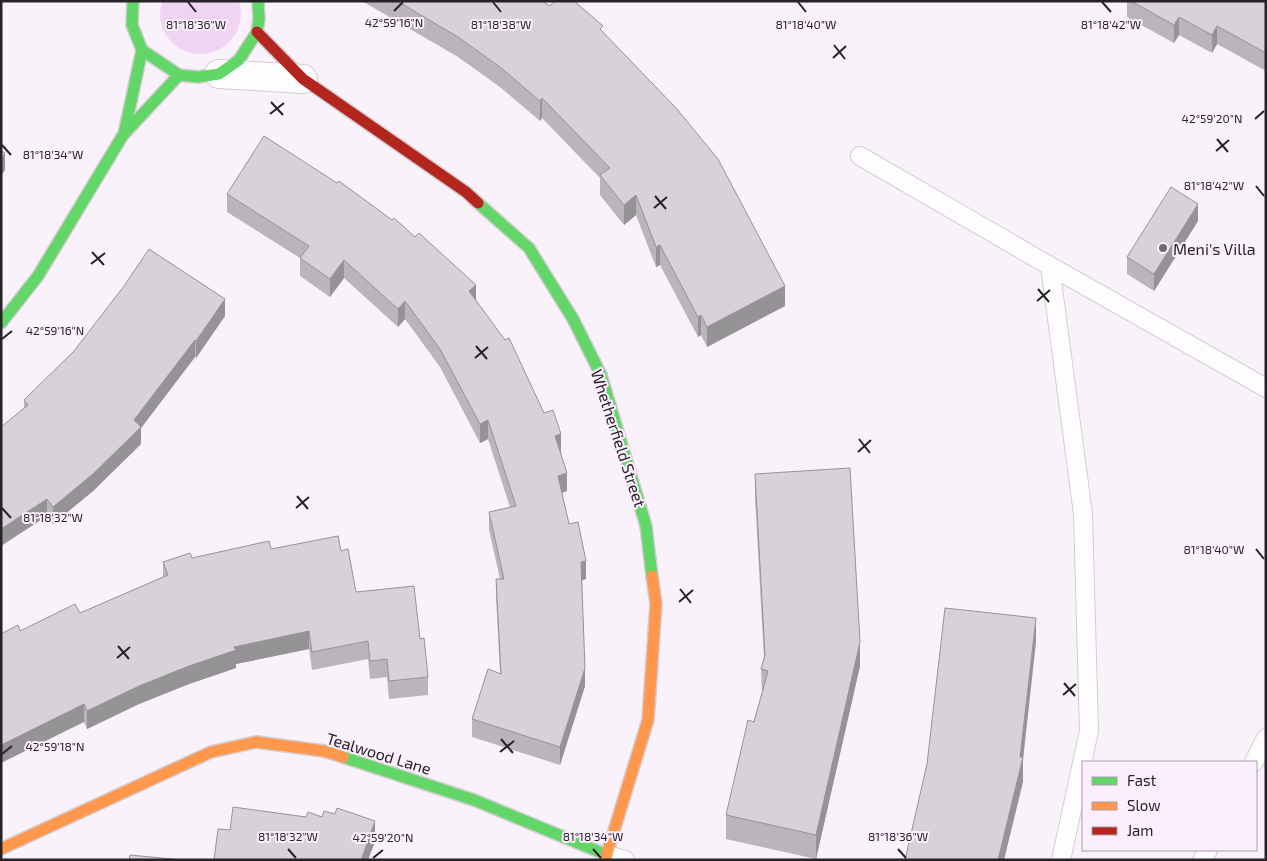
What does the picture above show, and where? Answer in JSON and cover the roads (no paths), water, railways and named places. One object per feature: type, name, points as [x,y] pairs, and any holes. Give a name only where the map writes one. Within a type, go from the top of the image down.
[{"type":"street","points":[[133,1],[132,25],[142,50],[179,76],[198,78],[219,74],[303,79]]},
{"type":"street","points":[[219,74],[239,60],[257,32],[259,19],[258,1]]},
{"type":"street","name":"Whetherfield Street","points":[[257,32],[303,79],[466,192],[529,248],[573,319],[601,375],[646,526],[656,604],[648,720],[606,857]]},
{"type":"street","points":[[124,135],[142,50]]},
{"type":"street","points":[[1,324],[38,276],[124,135],[179,76]]},
{"type":"street","name":"Tealwood Lane","points":[[1,849],[211,752],[256,742],[324,751],[474,800],[606,857]]},
{"type":"lane","points":[[860,156],[1266,388]]},
{"type":"lane","points":[[1050,266],[1083,514],[1089,731],[1082,761]]},
{"type":"lane","points":[[1254,761],[1266,738]]},
{"type":"lane","points":[[1061,860],[1082,763]]},
{"type":"lane","points":[[606,857],[625,860]]},
{"type":"place","name":"Meni's Villa","points":[[1163,248]]}]
